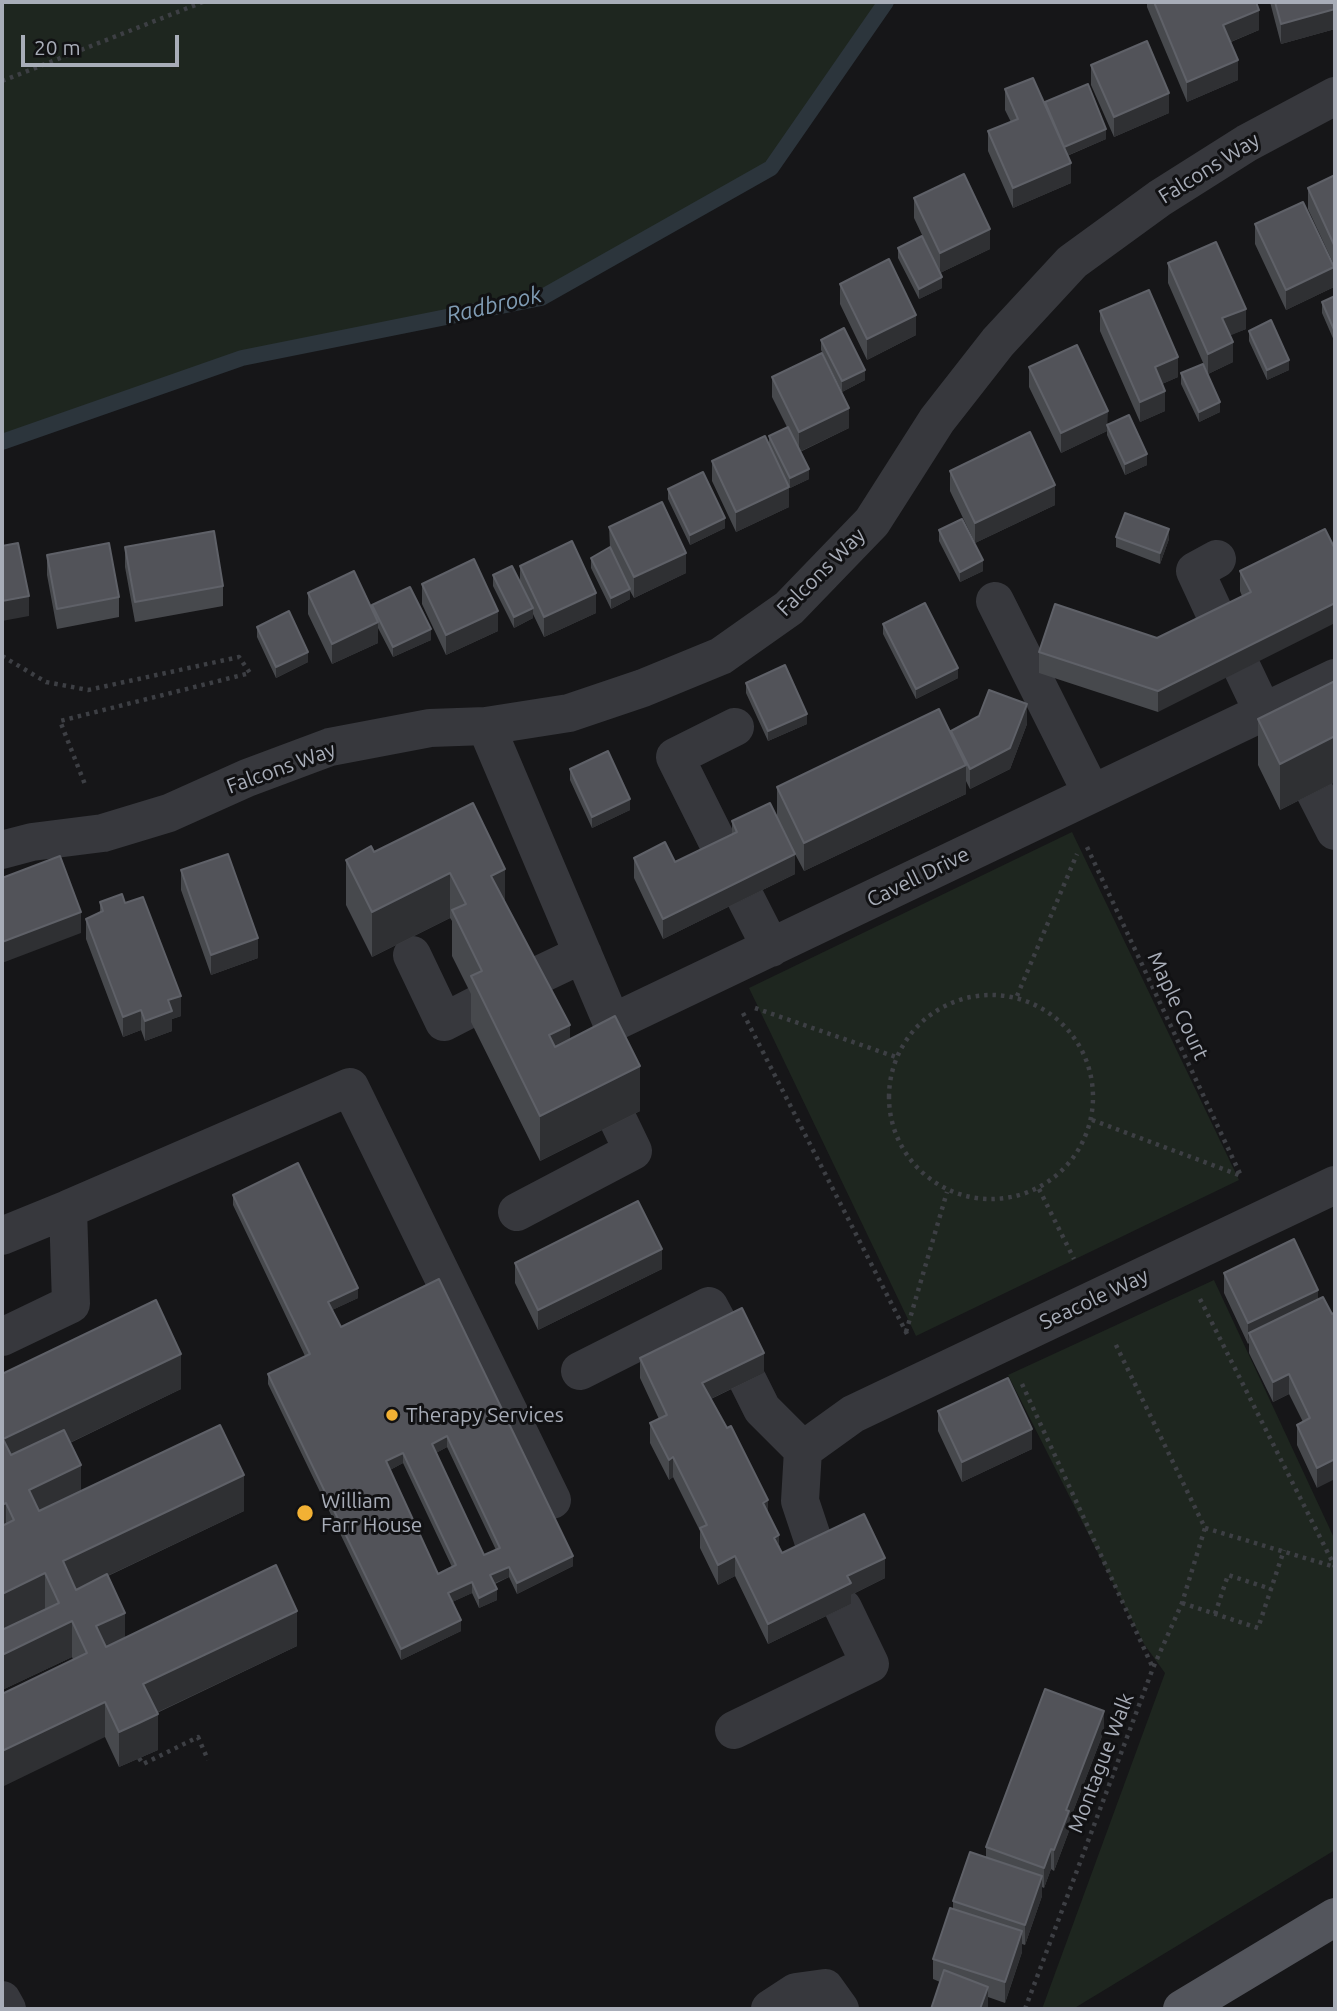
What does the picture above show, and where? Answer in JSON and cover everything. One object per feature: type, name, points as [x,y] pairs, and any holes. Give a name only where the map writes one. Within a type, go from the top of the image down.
[{"type":"main road","points":[[1182,2009],[1335,1917]]},
{"type":"street","name":"Falcons Way","points":[[2,850],[32,842],[103,833],[169,813],[247,778],[330,747],[430,728],[486,726],[569,713],[643,688],[722,656],[789,608],[872,522],[937,419],[998,342],[1072,262],[1160,198],[1247,143],[1335,96]]},
{"type":"street","points":[[1217,559],[1195,571],[1221,627]]},
{"type":"street","points":[[995,601],[1092,794]]},
{"type":"street","points":[[1243,670],[1274,719]]},
{"type":"street","name":"Cavell Drive","points":[[612,1023],[730,987],[771,948],[1092,794],[1274,719],[1335,678]]},
{"type":"street","points":[[486,726],[612,1023],[588,1055]]},
{"type":"street","points":[[725,857],[675,757],[735,727]]},
{"type":"street","points":[[1315,792],[1335,831]]},
{"type":"street","points":[[746,899],[771,948]]},
{"type":"street","points":[[522,983],[583,954]]},
{"type":"street","points":[[412,956],[444,1022],[477,1005]]},
{"type":"street","points":[[2,1236],[350,1087],[552,1500]]},
{"type":"street","points":[[517,1212],[633,1151],[619,1122]]},
{"type":"street","name":"Seacole Way","points":[[803,1450],[853,1414],[1335,1185]]},
{"type":"street","points":[[2,1337],[71,1304],[68,1209]]},
{"type":"street","points":[[580,1371],[709,1306],[725,1336]]},
{"type":"street","points":[[748,1381],[762,1409],[803,1450],[800,1502],[818,1555]]},
{"type":"street","points":[[734,1730],[870,1664],[843,1608]]},
{"type":"street","points":[[770,2009],[796,1992],[825,1988],[840,2009]]},
{"type":"street","points":[[2,2000],[6,2009]]},
{"type":"path","points":[[2,81],[203,2]]},
{"type":"path","points":[[2,656],[46,682],[88,690],[239,657],[250,673],[60,721],[103,833]]},
{"type":"path","name":"Maple Court","points":[[1017,996],[1083,840],[1261,1220]]},
{"type":"path","points":[[730,987],[896,1057]]},
{"type":"path","points":[[730,987],[928,1378]]},
{"type":"path","points":[[967,996],[1017,996],[1059,1018],[1082,1047],[1094,1079],[1092,1119],[1077,1156],[1039,1189],[988,1201],[947,1192],[908,1159],[891,1126],[888,1099],[896,1057],[904,1041],[929,1014],[967,996]]},
{"type":"path","points":[[1092,1119],[1240,1176]]},
{"type":"path","points":[[1039,1189],[1205,1528],[1335,1567]]},
{"type":"path","points":[[906,1332],[947,1192]]},
{"type":"path","points":[[1199,1298],[1335,1567]]},
{"type":"path","points":[[1017,1374],[1153,1668]]},
{"type":"path","name":"Montague Walk","points":[[1025,2009],[1153,1668],[1182,1603],[1205,1528]]},
{"type":"path","points":[[1182,1603],[1258,1628],[1284,1550]]},
{"type":"path","points":[[1215,1614],[1228,1575],[1270,1590]]},
{"type":"path","points":[[139,1758],[143,1765],[198,1737],[208,1760]]},
{"type":"shaded area","points":[[2,2],[886,2],[771,168],[541,298],[242,358],[2,442]]},
{"type":"shaded area","points":[[1072,832],[1239,1180],[916,1336],[749,988]]},
{"type":"shaded area","points":[[1214,1280],[1335,1540],[1335,1850],[1073,2009],[1042,2009],[1165,1673],[1144,1644],[1008,1375]]},
{"type":"building","points":[[1154,2],[1256,2],[1259,10],[1223,25],[1238,60],[1187,82]]},
{"type":"building","points":[[1275,2],[1333,2],[1335,9],[1281,24]]},
{"type":"building","points":[[1147,41],[1169,93],[1114,117],[1091,65]]},
{"type":"building","points":[[1033,78],[1071,163],[1013,188],[988,131],[1018,119],[1005,89]]},
{"type":"building","points":[[1088,84],[1106,129],[1064,147],[1045,102]]},
{"type":"building","points":[[964,174],[990,229],[940,253],[914,198]]},
{"type":"building","points":[[1335,175],[1335,247],[1308,188]]},
{"type":"building","points":[[1303,202],[1334,267],[1286,290],[1255,224]]},
{"type":"building","points":[[922,236],[942,277],[919,289],[898,248]]},
{"type":"building","points":[[1216,242],[1246,309],[1222,318],[1233,342],[1208,354],[1168,263]]},
{"type":"building","points":[[889,259],[916,315],[867,339],[840,284]]},
{"type":"building","points":[[1149,290],[1178,357],[1155,367],[1165,391],[1140,402],[1100,311]]},
{"type":"building","points":[[1335,296],[1335,332],[1322,302]]},
{"type":"building","points":[[1271,320],[1289,360],[1267,370],[1249,331]]},
{"type":"building","points":[[844,328],[865,370],[842,381],[821,340]]},
{"type":"building","points":[[1077,345],[1108,411],[1061,433],[1029,367]]},
{"type":"building","points":[[822,353],[849,408],[799,432],[772,377]]},
{"type":"building","points":[[1203,364],[1220,402],[1199,412],[1181,373]]},
{"type":"building","points":[[1129,415],[1147,454],[1125,464],[1107,425]]},
{"type":"building","points":[[788,427],[809,469],[790,478],[769,436]]},
{"type":"building","points":[[1030,432],[1055,485],[975,523],[950,471]]},
{"type":"building","points":[[765,436],[789,487],[736,512],[712,461]]},
{"type":"building","points":[[703,472],[725,518],[690,535],[668,489]]},
{"type":"building","points":[[662,502],[686,553],[634,577],[609,527]]},
{"type":"building","points":[[1125,513],[1169,529],[1160,553],[1116,537]]},
{"type":"building","points":[[962,519],[983,560],[960,572],[939,530]]},
{"type":"building","points":[[1325,529],[1335,549],[1335,603],[1158,691],[1039,652],[1055,604],[1157,638],[1251,592],[1240,571]]},
{"type":"building","points":[[214,531],[223,586],[135,602],[125,547]]},
{"type":"building","points":[[572,541],[596,593],[544,617],[520,566]]},
{"type":"building","points":[[18,543],[29,596],[2,601],[2,546]]},
{"type":"building","points":[[109,543],[119,597],[57,609],[47,555]]},
{"type":"building","points":[[610,547],[630,589],[611,598],[591,558]]},
{"type":"building","points":[[474,559],[498,611],[446,635],[422,584]]},
{"type":"building","points":[[512,566],[533,608],[514,617],[493,575]]},
{"type":"building","points":[[354,571],[378,622],[332,644],[308,593]]},
{"type":"building","points":[[410,587],[431,629],[393,647],[372,605]]},
{"type":"building","points":[[925,603],[958,668],[916,689],[883,624]]},
{"type":"building","points":[[289,611],[308,652],[276,667],[257,627]]},
{"type":"building","points":[[785,665],[807,714],[768,731],[746,683]]},
{"type":"building","points":[[1335,681],[1335,736],[1280,764],[1258,719]]},
{"type":"building","points":[[989,690],[1027,704],[1010,748],[970,769],[951,731],[979,716]]},
{"type":"building","points":[[939,709],[966,765],[804,843],[777,787]]},
{"type":"building","points":[[608,751],[630,799],[592,817],[570,769]]},
{"type":"building","points":[[473,803],[505,869],[491,876],[570,1025],[549,1035],[555,1047],[615,1016],[640,1066],[540,1116],[471,976],[482,971],[452,910],[466,904],[450,873],[372,912],[346,860],[371,846],[374,852]]},
{"type":"building","points":[[770,803],[795,854],[663,919],[634,858],[665,842],[675,862],[737,832],[732,821]]},
{"type":"building","points":[[228,854],[258,938],[211,955],[181,870]]},
{"type":"building","points":[[60,856],[81,912],[2,942],[2,878]]},
{"type":"building","points":[[122,894],[125,903],[143,897],[181,996],[168,1000],[172,1011],[145,1021],[141,1010],[123,1017],[86,919],[103,911],[100,902]]},
{"type":"building","name":"Therapy Services","points":[[298,1163],[358,1288],[328,1302],[341,1327],[439,1279],[573,1556],[517,1583],[509,1567],[490,1575],[497,1589],[479,1598],[472,1582],[448,1593],[461,1620],[401,1649],[268,1374],[310,1354],[233,1195]],"holes":[[[447,1436],[500,1548],[484,1555],[432,1444]],[[403,1453],[456,1565],[438,1574],[386,1461]]]},
{"type":"building","points":[[638,1201],[662,1249],[538,1310],[515,1263]]},
{"type":"building","points":[[1294,1239],[1318,1290],[1248,1323],[1224,1273]]},
{"type":"building","points":[[1323,1297],[1332,1314],[1335,1312],[1335,1459],[1317,1468],[1297,1425],[1310,1418],[1289,1374],[1273,1382],[1249,1333]]},
{"type":"building","points":[[156,1300],[181,1354],[3,1439],[11,1455],[64,1430],[81,1465],[29,1490],[39,1511],[220,1425],[244,1475],[63,1561],[76,1590],[107,1574],[125,1613],[96,1626],[106,1647],[276,1565],[297,1611],[143,1684],[158,1714],[119,1732],[105,1702],[2,1751],[2,1694],[87,1653],[72,1621],[2,1655],[2,1630],[59,1603],[45,1573],[2,1594],[2,1526],[14,1520],[6,1503],[2,1505],[2,1374]]},
{"type":"building","points":[[742,1308],[764,1353],[702,1383],[727,1428],[731,1426],[768,1500],[763,1503],[779,1535],[774,1538],[782,1553],[864,1514],[885,1558],[847,1576],[851,1583],[768,1624],[735,1556],[718,1565],[700,1528],[707,1525],[673,1457],[669,1460],[650,1423],[667,1415],[640,1358]]},
{"type":"building","points":[[1008,1378],[1032,1429],[962,1462],[938,1411]]},
{"type":"building","points":[[1045,1689],[1104,1711],[1066,1810],[1069,1811],[1044,1868],[986,1847]]},
{"type":"building","points":[[970,1852],[1042,1876],[1025,1925],[953,1901]]},
{"type":"building","points":[[950,1908],[1022,1931],[1005,1982],[933,1959]]},
{"type":"building","points":[[944,1970],[988,1987],[980,2009],[931,2009]]},
{"type":"waterway","name":"Radbrook","points":[[2,442],[242,358],[541,298],[771,168],[886,2]]},
{"type":"place","name":"Therapy Services","points":[[392,1415]]},
{"type":"place","name":"William Farr House","points":[[305,1513]]}]
